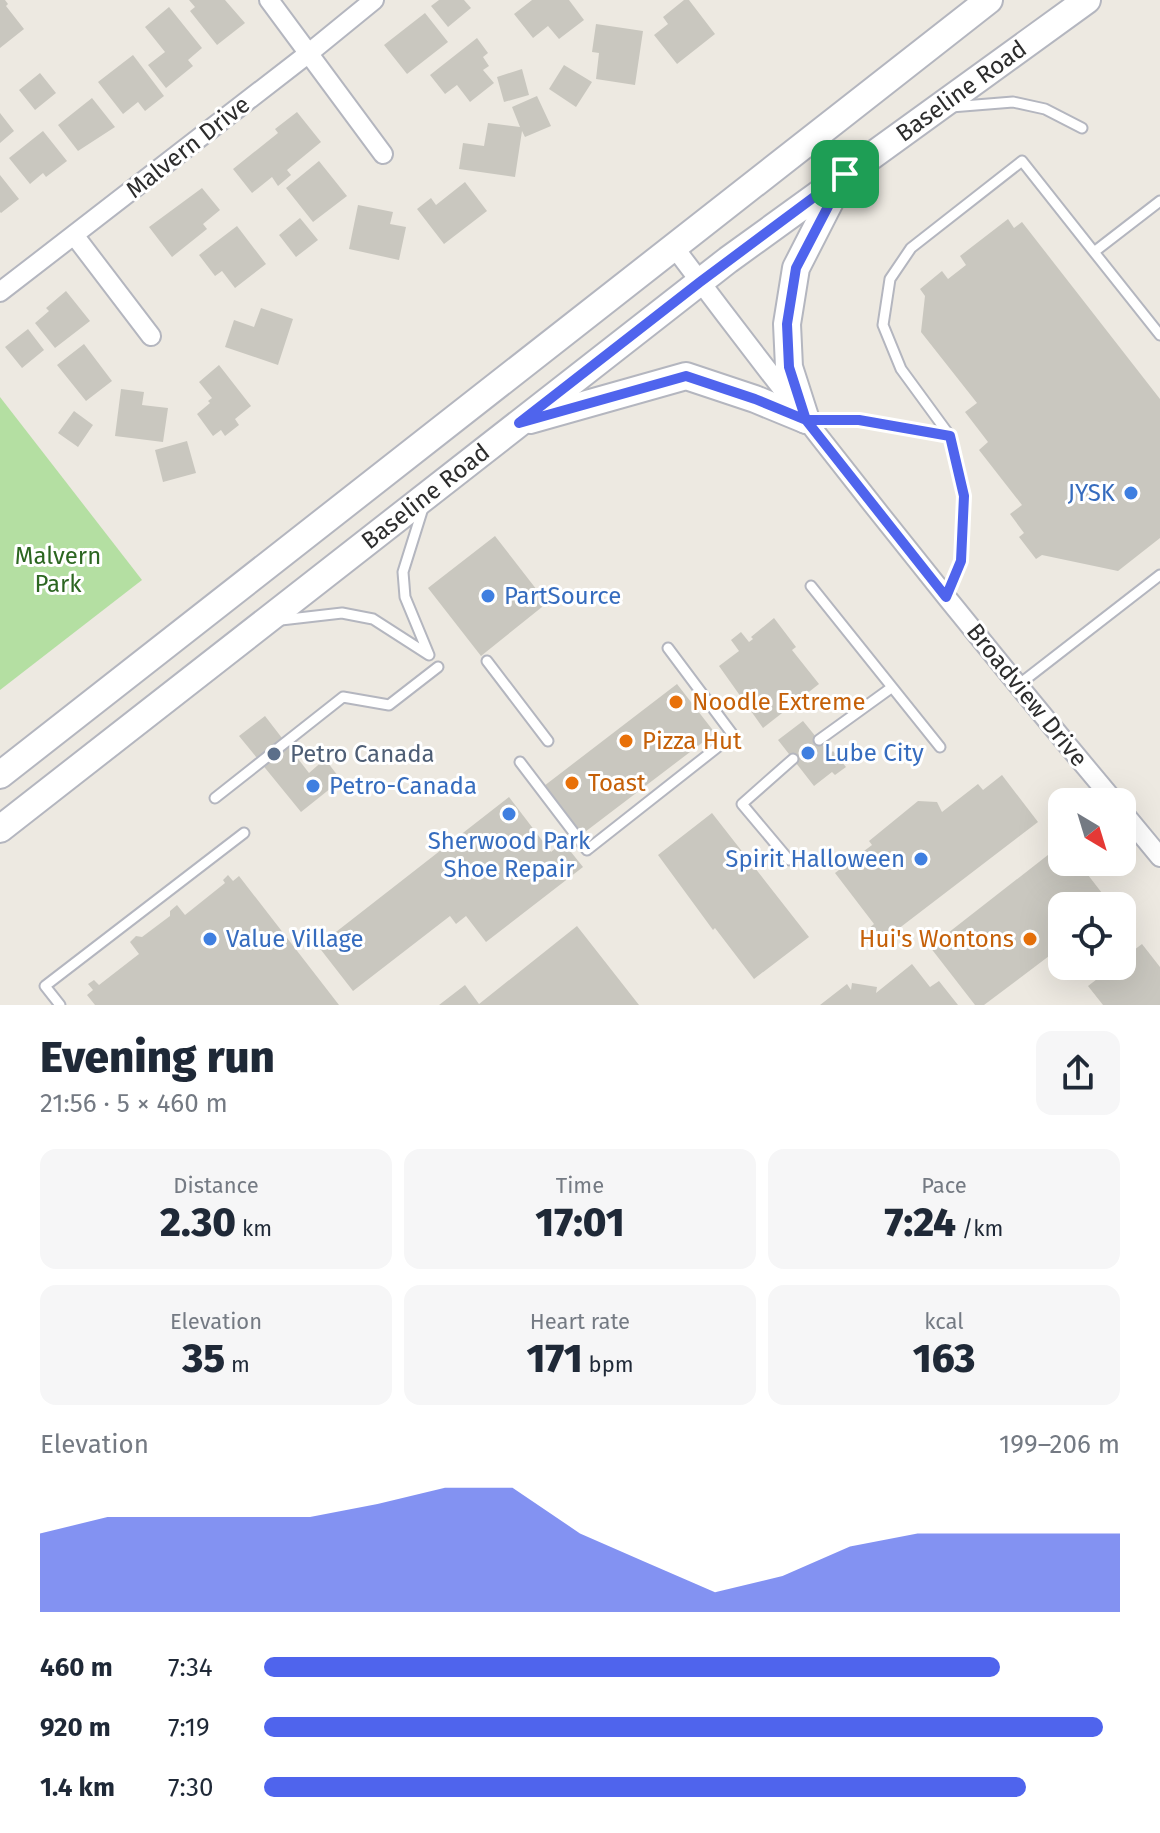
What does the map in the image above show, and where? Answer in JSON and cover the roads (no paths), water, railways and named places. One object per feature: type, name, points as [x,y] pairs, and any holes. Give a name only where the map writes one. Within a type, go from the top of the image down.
[{"type":"main road","name":"Baseline Road","points":[[0,775],[989,0]]},
{"type":"main road","name":"Baseline Road","points":[[0,829],[700,282],[1087,0]]},
{"type":"main road","points":[[806,420],[789,367],[787,324],[796,268],[845,174]]},
{"type":"main road","points":[[519,423],[686,376],[806,420]]},
{"type":"street","points":[[269,0],[383,154]]},
{"type":"street","name":"Malvern Drive","points":[[0,292],[374,0]]},
{"type":"street","points":[[74,235],[151,336]]},
{"type":"street","name":"Broadview Drive","points":[[674,247],[946,597],[1103,788]]},
{"type":"street","points":[[1136,828],[1160,857]]},
{"type":"lane","points":[[936,109],[1013,102],[1045,109],[1082,128]]},
{"type":"lane","points":[[946,597],[961,561],[964,496],[950,436],[901,369],[883,325],[890,279],[911,248],[1022,161],[1160,335]]},
{"type":"lane","points":[[1094,252],[1160,201]]},
{"type":"lane","points":[[806,420],[859,420],[950,436]]},
{"type":"lane","points":[[266,621],[342,613],[373,619],[429,655],[405,597],[403,572],[427,494]]},
{"type":"lane","points":[[1017,686],[1160,575]]},
{"type":"lane","points":[[811,586],[940,747]]},
{"type":"lane","points":[[520,762],[587,850],[733,735],[668,648]]},
{"type":"lane","points":[[487,661],[548,741]]},
{"type":"lane","points":[[215,798],[343,697],[389,705],[438,667]]},
{"type":"lane","points":[[819,740],[891,688]]},
{"type":"lane","points":[[789,860],[742,804],[793,759]]},
{"type":"lane","points":[[60,1005],[45,986],[244,833]]},
{"type":"place","name":"JYSK","points":[[1131,493]]},
{"type":"place","name":"PartSource","points":[[488,596]]},
{"type":"place","name":"Noodle Extreme","points":[[676,702]]},
{"type":"place","name":"Pizza Hut","points":[[626,741]]},
{"type":"place","name":"Lube City","points":[[808,753]]},
{"type":"place","name":"Petro Canada","points":[[274,754]]},
{"type":"place","name":"Toast","points":[[572,783]]},
{"type":"place","name":"Petro-Canada","points":[[313,786]]},
{"type":"place","name":"Sherwood Park Shoe Repair","points":[[509,814]]},
{"type":"place","name":"Spirit Halloween","points":[[921,859]]},
{"type":"place","name":"Value Village","points":[[210,939]]},
{"type":"place","name":"Hui's Wontons","points":[[1030,939]]},
{"type":"park label","name":"Malvern Park","points":[[58,570]]}]
